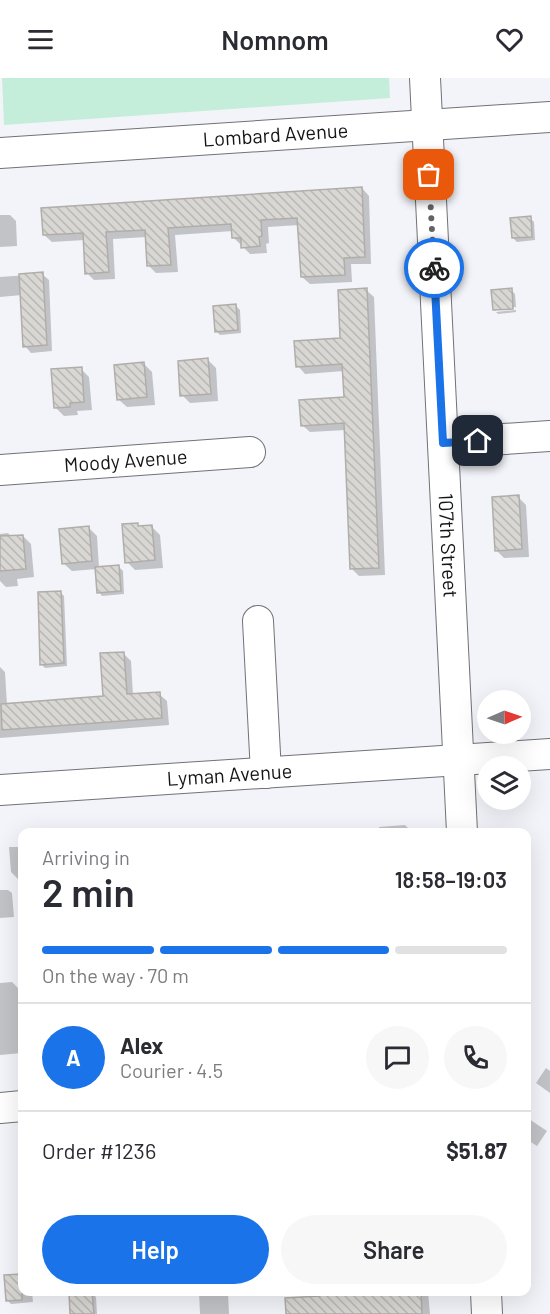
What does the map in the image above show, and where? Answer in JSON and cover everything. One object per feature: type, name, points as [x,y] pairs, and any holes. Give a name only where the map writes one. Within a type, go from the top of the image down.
[{"type":"street","name":"107th Street","points":[[425,78],[462,828]]},
{"type":"street","name":"Lombard Avenue","points":[[0,153],[550,117]]},
{"type":"street","points":[[443,443],[550,436]]},
{"type":"street","name":"Moody Avenue","points":[[0,470],[250,452]]},
{"type":"street","points":[[258,621],[266,773]]},
{"type":"street","name":"Lyman Avenue","points":[[0,790],[550,754]]},
{"type":"street","points":[[0,1108],[18,1106]]},
{"type":"street","points":[[486,1296],[487,1314]]},
{"type":"green space","points":[[2,78],[389,78],[390,98],[4,125]]},
{"type":"building","points":[[362,187],[365,257],[344,258],[345,275],[301,277],[297,218],[261,220],[260,246],[241,248],[241,238],[232,238],[231,224],[168,228],[171,265],[147,266],[145,230],[106,232],[109,272],[85,274],[83,233],[43,235],[41,208]]},
{"type":"building","points":[[531,216],[532,237],[512,238],[510,218]]},
{"type":"building","points":[[43,272],[47,345],[23,347],[19,274]]},
{"type":"building","points":[[367,288],[379,568],[350,569],[344,423],[301,426],[299,400],[344,397],[342,364],[296,367],[294,341],[340,338],[338,290]]},
{"type":"building","points":[[512,288],[513,309],[493,310],[491,290]]},
{"type":"building","points":[[236,304],[238,330],[215,332],[213,306]]},
{"type":"building","points":[[208,358],[211,394],[180,396],[178,361]]},
{"type":"building","points":[[144,362],[147,397],[117,400],[114,365]]},
{"type":"building","points":[[82,367],[84,402],[70,403],[70,407],[54,408],[51,369]]},
{"type":"building","points":[[519,495],[522,549],[495,551],[492,497]]},
{"type":"building","points":[[138,523],[138,526],[152,525],[155,560],[125,563],[122,524]]},
{"type":"building","points":[[89,526],[92,561],[62,564],[59,529]]},
{"type":"building","points":[[23,535],[26,569],[0,571],[0,536]]},
{"type":"building","points":[[119,565],[121,591],[97,593],[95,567]]},
{"type":"building","points":[[61,591],[64,663],[40,665],[38,592]]},
{"type":"building","points":[[124,652],[127,694],[160,692],[162,718],[2,730],[1,704],[103,696],[100,653]]},
{"type":"building","points":[[18,1274],[18,1296],[22,1296],[22,1300],[6,1301],[4,1275]]},
{"type":"building","points":[[69,1296],[92,1296],[94,1314],[70,1314]]},
{"type":"building","points":[[421,1296],[422,1314],[286,1314],[285,1298]]},
{"type":"way so far","points":[[429,175],[434,268]]},
{"type":"route","points":[[434,268],[443,443],[478,441]]}]
